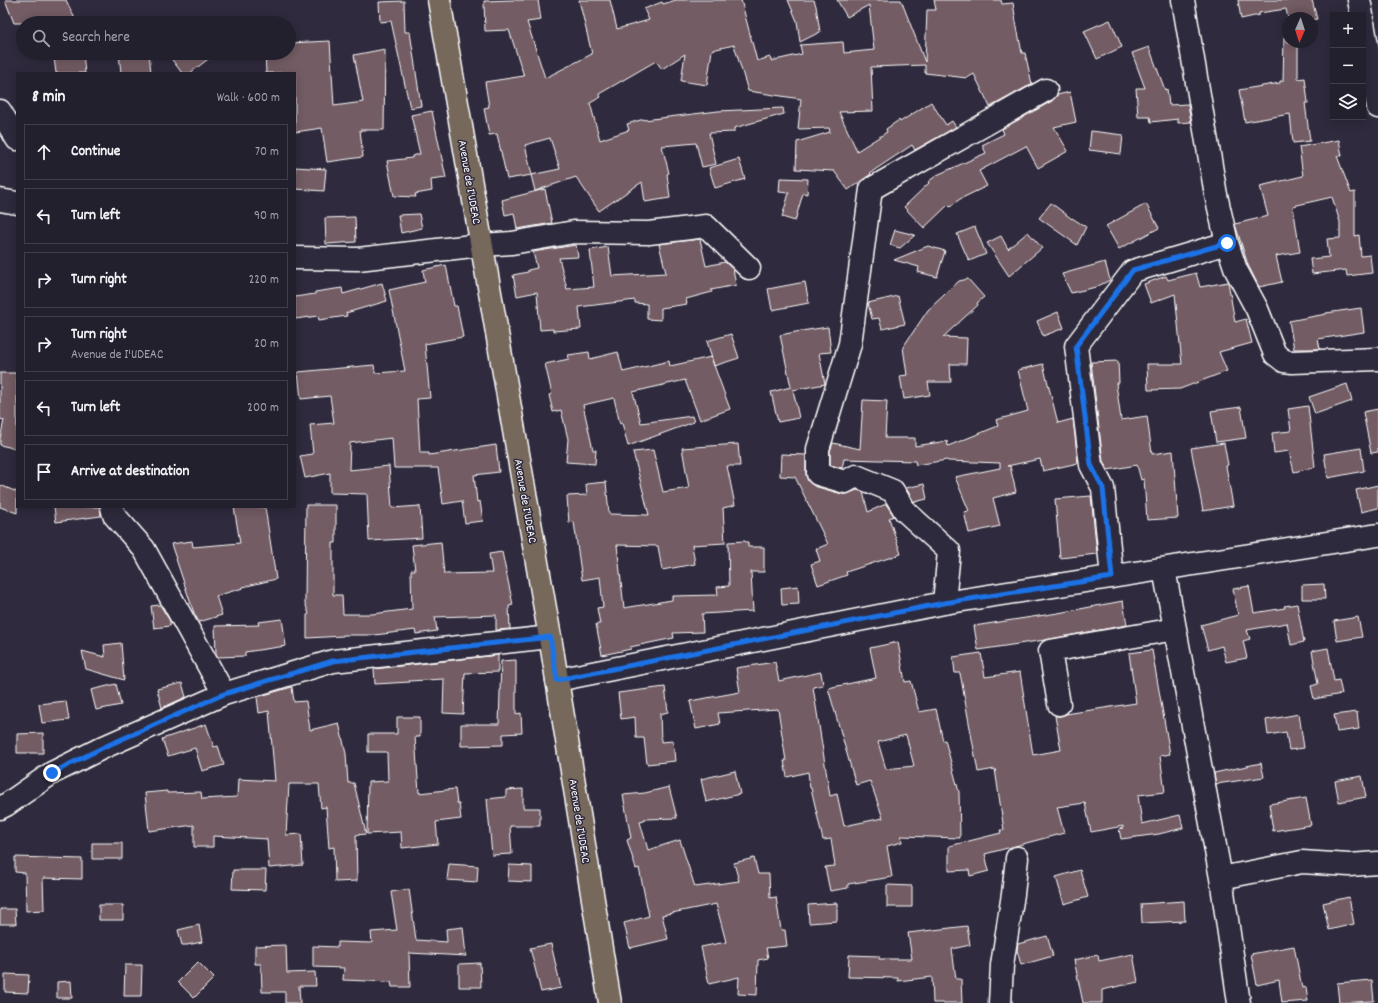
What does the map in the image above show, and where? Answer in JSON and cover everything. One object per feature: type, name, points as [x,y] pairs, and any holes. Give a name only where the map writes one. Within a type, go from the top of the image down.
[{"type":"main road","name":"Avenue de I'UDEAC","points":[[439,0],[550,637],[610,1003]]},
{"type":"street","points":[[1183,0],[1216,195],[1227,243],[1236,270],[1257,309],[1275,354],[1284,361],[1292,362],[1378,359]]},
{"type":"street","points":[[1359,0],[1361,12]]},
{"type":"street","points":[[1366,40],[1378,106]]},
{"type":"street","points":[[944,603],[949,551],[905,511],[893,491],[856,476],[845,482],[818,474],[818,449],[850,344],[871,189],[1046,90]]},
{"type":"street","points":[[0,111],[16,137]]},
{"type":"street","points":[[0,200],[16,203]]},
{"type":"street","points":[[296,258],[358,259],[481,245],[512,243],[574,232],[649,233],[706,226],[750,268]]},
{"type":"street","points":[[1112,577],[1103,488],[1091,465],[1076,346],[1133,270],[1227,243]]},
{"type":"street","points":[[112,508],[114,515],[144,549],[224,694]]},
{"type":"street","points":[[557,680],[944,603],[1378,535]]},
{"type":"street","points":[[1164,569],[1221,878],[1239,1003]]},
{"type":"street","points":[[1059,704],[1050,651],[1175,629]]},
{"type":"street","points":[[0,808],[6,806],[52,773],[104,747],[224,694],[333,661],[550,637]]},
{"type":"street","points":[[1000,1003],[1002,965],[1014,894],[1017,858]]},
{"type":"street","points":[[1221,878],[1302,862],[1350,865],[1378,863]]},
{"type":"building","points":[[5,0],[66,0],[74,16],[16,16],[16,23],[14,23]]},
{"type":"building","points":[[538,0],[541,20],[527,22],[545,78],[592,54],[579,0],[610,0],[617,29],[649,20],[644,9],[662,2],[663,4],[676,0],[741,0],[757,61],[770,57],[771,61],[802,54],[800,45],[843,42],[844,53],[874,50],[869,5],[847,17],[837,0],[901,0],[925,62],[927,10],[936,10],[934,0],[1001,0],[1002,4],[1013,3],[1022,53],[1025,53],[1032,84],[990,107],[974,74],[967,78],[925,73],[925,65],[871,67],[873,111],[839,112],[857,151],[887,132],[886,129],[899,120],[900,122],[931,102],[946,125],[952,121],[956,127],[915,150],[912,145],[870,173],[871,174],[848,190],[834,171],[796,169],[797,142],[830,132],[829,128],[798,129],[801,99],[748,91],[734,45],[712,50],[707,85],[681,81],[685,54],[662,69],[656,61],[599,94],[601,97],[590,103],[600,140],[629,130],[627,124],[644,119],[718,111],[783,108],[784,114],[734,128],[734,132],[709,133],[716,164],[702,167],[696,143],[662,146],[669,173],[667,174],[670,198],[645,202],[642,182],[599,211],[576,177],[535,191],[531,175],[507,179],[497,134],[489,135],[484,108],[489,107],[485,82],[524,76],[509,30],[485,31],[484,1]],"holes":[[[550,138],[560,169],[532,175],[525,145]]]},
{"type":"building","points":[[788,0],[814,0],[820,32],[800,42],[797,21]]},
{"type":"building","points":[[1238,0],[1312,0],[1315,12],[1287,12],[1286,9],[1259,13],[1259,15],[1241,19]]},
{"type":"building","points":[[404,1],[405,32],[410,32],[421,106],[410,108],[391,21],[380,22],[379,2]]},
{"type":"building","points":[[1110,20],[1122,47],[1097,59],[1084,31]]},
{"type":"building","points":[[330,41],[334,106],[363,102],[354,55],[385,49],[384,130],[360,130],[363,157],[327,162],[322,128],[296,132],[296,72],[266,72],[265,60],[296,60],[296,43]]},
{"type":"building","points":[[1149,47],[1165,90],[1167,89],[1169,105],[1188,104],[1191,122],[1178,123],[1178,119],[1151,122],[1150,117],[1138,117],[1136,88],[1145,88],[1132,53]]},
{"type":"building","points":[[1284,48],[1298,48],[1298,79],[1305,78],[1308,103],[1305,103],[1310,141],[1293,143],[1290,114],[1245,122],[1239,90],[1280,83],[1280,81],[1283,81]]},
{"type":"building","points":[[54,60],[84,60],[85,72],[56,72]]},
{"type":"building","points":[[120,60],[150,60],[151,72],[121,72]]},
{"type":"building","points":[[172,60],[207,60],[191,72],[181,72]]},
{"type":"building","points":[[1070,92],[1076,122],[1054,127],[1068,151],[1038,168],[1026,146],[979,171],[987,186],[960,199],[950,207],[948,205],[924,228],[904,207],[929,183],[928,182],[937,175],[986,153],[982,145],[1004,134],[1002,129],[1052,101],[1057,95]]},
{"type":"building","points":[[432,111],[446,178],[431,180],[432,191],[415,194],[416,197],[394,196],[387,161],[412,158],[412,156],[420,154],[411,115]]},
{"type":"building","points":[[1091,131],[1123,135],[1121,154],[1089,150]]},
{"type":"building","points":[[1339,140],[1342,156],[1337,156],[1351,193],[1355,192],[1355,236],[1359,235],[1361,256],[1370,255],[1372,273],[1347,276],[1346,270],[1312,274],[1310,259],[1329,257],[1327,239],[1340,238],[1340,222],[1332,197],[1293,206],[1300,252],[1276,256],[1282,282],[1259,287],[1248,265],[1235,224],[1268,216],[1260,186],[1303,176],[1299,147]]},
{"type":"building","points":[[739,159],[745,179],[715,188],[709,168]]},
{"type":"building","points":[[296,167],[326,169],[324,191],[296,189]]},
{"type":"building","points":[[780,178],[808,179],[807,194],[803,193],[795,221],[782,217],[789,193],[779,192]]},
{"type":"building","points":[[545,189],[552,223],[517,229],[514,213],[505,215],[502,200]]},
{"type":"building","points":[[1051,203],[1072,219],[1086,227],[1077,245],[1039,218]]},
{"type":"building","points":[[1146,204],[1159,228],[1119,249],[1106,226]]},
{"type":"building","points":[[419,214],[422,228],[401,233],[398,215]]},
{"type":"building","points":[[355,217],[356,242],[326,244],[325,218]]},
{"type":"building","points":[[975,227],[986,254],[969,261],[957,234]]},
{"type":"building","points":[[895,230],[915,235],[900,248],[890,245]]},
{"type":"building","points":[[1028,232],[1042,248],[1009,276],[987,243],[1001,236],[1008,249]]},
{"type":"building","points":[[700,239],[706,266],[725,262],[733,269],[736,285],[711,290],[712,292],[686,299],[687,304],[661,308],[661,320],[647,319],[647,304],[635,303],[635,300],[579,307],[581,329],[553,331],[553,329],[540,330],[537,292],[517,296],[513,275],[528,272],[528,270],[537,268],[533,252],[576,245],[578,257],[559,258],[567,289],[594,287],[590,250],[608,247],[612,276],[666,273],[659,244]]},
{"type":"building","points":[[928,246],[945,251],[937,277],[918,272],[919,267],[894,260]]},
{"type":"building","points":[[1105,262],[1110,280],[1096,287],[1071,293],[1062,274]]},
{"type":"building","points":[[446,265],[454,306],[457,306],[463,337],[425,344],[430,398],[417,399],[420,453],[429,453],[429,455],[496,445],[499,472],[474,475],[477,502],[480,501],[483,521],[465,523],[462,501],[443,504],[438,468],[394,468],[392,438],[350,443],[349,470],[389,466],[392,508],[420,506],[422,538],[369,541],[367,494],[330,493],[330,473],[305,478],[300,456],[313,454],[310,425],[334,423],[330,396],[301,399],[298,372],[374,365],[375,373],[405,371],[389,290],[425,282],[423,270]]},
{"type":"building","points":[[1196,273],[1200,287],[1228,282],[1235,322],[1246,319],[1252,343],[1219,352],[1227,371],[1180,389],[1148,390],[1147,364],[1182,364],[1175,294],[1151,303],[1144,284],[1166,276],[1168,280]]},
{"type":"building","points":[[968,279],[984,297],[977,303],[978,305],[943,337],[967,338],[966,364],[950,364],[951,382],[928,382],[930,395],[904,399],[900,376],[907,375],[903,347],[928,310],[959,281]]},
{"type":"building","points":[[805,282],[809,303],[772,310],[768,289]]},
{"type":"building","points":[[382,283],[387,301],[346,313],[347,316],[319,320],[318,316],[296,319],[296,297],[342,288],[343,294]]},
{"type":"building","points":[[898,296],[905,324],[882,329],[879,318],[872,319],[868,303]]},
{"type":"building","points":[[1361,308],[1364,332],[1318,339],[1320,349],[1294,349],[1289,321],[1326,313]]},
{"type":"building","points":[[1058,312],[1064,328],[1043,336],[1037,321]]},
{"type":"building","points":[[828,327],[831,352],[819,353],[825,384],[793,390],[799,418],[778,422],[771,392],[791,387],[780,335]]},
{"type":"building","points":[[731,334],[739,358],[714,366],[707,341]]},
{"type":"building","points":[[589,352],[590,359],[618,352],[623,372],[669,361],[670,366],[711,357],[730,409],[700,420],[685,380],[633,392],[641,423],[692,416],[694,422],[628,446],[622,423],[620,424],[614,398],[583,405],[593,450],[596,450],[595,464],[566,462],[568,439],[561,410],[553,412],[549,395],[552,394],[545,364],[569,359],[568,355]]},
{"type":"building","points":[[1118,361],[1119,383],[1116,383],[1121,420],[1147,416],[1152,454],[1173,451],[1178,518],[1147,520],[1144,479],[1141,480],[1137,465],[1108,470],[1103,461],[1091,362]]},
{"type":"building","points":[[1043,364],[1058,423],[1073,419],[1078,463],[1043,471],[1040,459],[1007,466],[1010,466],[1016,492],[993,498],[1000,526],[969,533],[964,512],[969,511],[955,477],[1000,468],[1000,463],[947,460],[916,465],[915,461],[844,459],[842,468],[830,465],[830,451],[833,443],[860,449],[863,400],[887,401],[885,438],[915,438],[915,446],[947,441],[948,446],[998,426],[996,420],[1028,411],[1018,370]]},
{"type":"building","points":[[0,373],[16,373],[16,449],[0,445],[4,420],[0,419]]},
{"type":"building","points":[[1347,384],[1352,401],[1315,414],[1309,397]]},
{"type":"building","points":[[1308,406],[1315,467],[1294,472],[1289,451],[1274,453],[1272,433],[1291,431],[1288,409]]},
{"type":"building","points":[[1241,407],[1246,438],[1216,442],[1211,411]]},
{"type":"building","points":[[1378,409],[1378,452],[1371,453],[1363,412]]},
{"type":"building","points":[[1224,443],[1228,465],[1226,466],[1233,506],[1203,511],[1191,448]]},
{"type":"building","points":[[738,444],[740,466],[727,466],[735,505],[723,508],[725,543],[692,545],[695,564],[662,570],[658,546],[617,545],[624,608],[672,600],[672,596],[718,595],[717,587],[729,586],[728,542],[745,541],[748,542],[748,547],[764,547],[764,572],[751,572],[753,611],[702,614],[703,632],[673,633],[674,638],[630,647],[631,649],[602,655],[596,624],[600,624],[597,608],[603,607],[600,577],[582,580],[574,522],[569,523],[567,496],[587,495],[586,484],[606,482],[609,514],[649,515],[633,452],[653,450],[663,492],[689,488],[682,448]]},
{"type":"building","points":[[1361,448],[1364,471],[1328,478],[1324,454]]},
{"type":"building","points":[[781,454],[806,455],[806,474],[808,481],[814,486],[842,494],[847,494],[857,490],[863,492],[868,512],[886,504],[894,516],[889,518],[901,554],[846,572],[847,575],[818,585],[811,564],[820,561],[816,549],[828,544],[795,477],[780,476]]},
{"type":"building","points":[[924,484],[927,499],[914,502],[906,488]]},
{"type":"building","points":[[0,485],[16,492],[17,513],[0,507]]},
{"type":"building","points":[[1378,485],[1378,508],[1361,512],[1356,490]]},
{"type":"building","points":[[1091,496],[1097,554],[1060,558],[1055,499]]},
{"type":"building","points":[[306,505],[336,505],[336,543],[333,543],[333,595],[342,595],[343,614],[372,614],[412,609],[411,570],[415,570],[412,545],[441,542],[444,574],[492,573],[489,554],[502,552],[513,605],[509,606],[510,629],[496,630],[496,615],[435,617],[437,631],[416,634],[415,630],[375,635],[343,635],[307,638],[307,615],[309,614],[305,603]]},
{"type":"building","points":[[54,508],[100,508],[101,516],[56,522]]},
{"type":"building","points":[[234,508],[265,508],[276,579],[243,587],[216,596],[222,615],[199,622],[194,613],[171,544],[192,541],[193,547],[240,543]]},
{"type":"building","points":[[1324,584],[1325,599],[1302,599],[1302,585]]},
{"type":"building","points":[[798,586],[799,604],[782,605],[781,588]]},
{"type":"building","points":[[1249,586],[1254,613],[1285,608],[1284,606],[1297,604],[1304,642],[1291,645],[1287,623],[1247,630],[1250,639],[1243,641],[1247,658],[1226,662],[1222,646],[1208,650],[1201,625],[1238,615],[1233,589]]},
{"type":"building","points":[[1123,601],[1127,625],[1045,640],[978,650],[974,626]]},
{"type":"building","points":[[160,605],[170,621],[170,626],[154,628],[151,606]]},
{"type":"building","points":[[1358,617],[1362,637],[1337,641],[1334,621]]},
{"type":"building","points":[[282,619],[286,646],[245,652],[245,656],[218,657],[216,654],[215,626],[259,625],[258,622]]},
{"type":"building","points":[[898,642],[905,682],[911,681],[919,712],[936,709],[943,741],[945,740],[959,792],[960,838],[901,836],[902,842],[887,846],[892,877],[848,884],[848,888],[830,891],[825,867],[835,866],[831,839],[823,840],[810,788],[808,772],[787,777],[778,709],[718,713],[720,724],[696,729],[690,701],[740,692],[736,668],[775,662],[779,681],[821,672],[823,685],[813,687],[830,796],[837,794],[844,826],[883,818],[870,781],[856,785],[828,688],[876,678],[870,648]],"holes":[[[906,735],[914,766],[886,769],[878,742]]]},
{"type":"building","points":[[121,643],[124,680],[86,669],[82,651],[105,657],[104,645]]},
{"type":"building","points":[[1328,648],[1334,681],[1339,680],[1342,694],[1314,699],[1311,686],[1318,684],[1312,651]]},
{"type":"building","points":[[1152,650],[1170,754],[1160,756],[1165,792],[1138,795],[1142,824],[1180,815],[1183,828],[1159,834],[1121,839],[1119,829],[1123,828],[1123,826],[1091,832],[1085,803],[1057,807],[1064,833],[985,854],[989,871],[970,876],[969,870],[949,871],[949,846],[1001,833],[1000,830],[1004,830],[995,769],[978,772],[960,673],[955,673],[953,657],[981,653],[985,677],[1020,672],[1033,755],[1061,750],[1055,716],[1136,703],[1129,653]]},
{"type":"building","points":[[498,655],[498,672],[465,673],[463,714],[443,713],[444,679],[375,684],[374,669]]},
{"type":"building","points":[[516,660],[516,714],[521,713],[522,733],[503,734],[503,745],[461,746],[461,724],[499,724],[501,661]]},
{"type":"building","points":[[182,683],[186,697],[162,708],[157,689]]},
{"type":"building","points":[[116,684],[121,705],[96,710],[91,690]]},
{"type":"building","points":[[292,687],[294,702],[306,701],[310,730],[339,723],[346,754],[348,783],[354,783],[366,834],[356,835],[357,881],[335,882],[334,847],[329,848],[326,807],[321,808],[319,784],[289,784],[286,835],[301,834],[303,865],[269,868],[267,839],[213,836],[213,847],[194,847],[194,825],[149,831],[145,793],[167,791],[167,793],[201,792],[202,799],[237,797],[238,779],[275,781],[269,711],[259,713],[257,697]]},
{"type":"building","points":[[665,687],[668,712],[660,714],[661,742],[673,741],[675,761],[647,764],[644,738],[636,738],[635,717],[621,719],[618,693]]},
{"type":"building","points":[[66,701],[69,720],[42,723],[39,704]]},
{"type":"building","points":[[1357,712],[1359,729],[1337,732],[1334,715]]},
{"type":"building","points":[[1299,714],[1304,748],[1289,750],[1286,732],[1268,735],[1266,720]]},
{"type":"building","points":[[397,717],[420,717],[420,737],[415,737],[419,793],[455,789],[461,819],[436,822],[438,844],[402,848],[401,832],[367,834],[368,782],[388,781],[387,752],[368,752],[368,734],[397,734]]},
{"type":"building","points":[[206,724],[214,747],[218,746],[224,765],[202,771],[195,748],[168,756],[162,739]]},
{"type":"building","points":[[43,733],[43,753],[17,753],[17,734]]},
{"type":"building","points":[[1261,763],[1264,777],[1216,784],[1214,773]]},
{"type":"building","points":[[735,771],[740,794],[706,802],[701,779]]},
{"type":"building","points":[[1362,776],[1366,797],[1339,802],[1335,781]]},
{"type":"building","points":[[669,787],[677,818],[644,819],[644,821],[640,822],[648,850],[680,840],[695,887],[739,881],[734,863],[754,858],[758,874],[769,874],[770,898],[776,897],[781,930],[785,930],[787,946],[766,948],[768,958],[758,960],[757,995],[738,994],[739,977],[709,984],[701,947],[726,942],[716,904],[662,915],[668,939],[630,948],[624,923],[649,916],[639,868],[636,869],[627,840],[631,838],[623,795],[645,793]]},
{"type":"building","points":[[523,789],[523,808],[540,808],[540,826],[510,826],[512,854],[492,855],[487,799],[506,797],[506,790]]},
{"type":"building","points":[[1306,798],[1311,825],[1273,831],[1269,804]]},
{"type":"building","points":[[92,843],[122,843],[122,859],[92,859]]},
{"type":"building","points":[[15,857],[82,859],[82,879],[43,878],[44,910],[26,911],[25,873],[15,872]]},
{"type":"building","points":[[449,864],[478,866],[477,882],[447,880]]},
{"type":"building","points":[[509,865],[532,866],[532,882],[508,881]]},
{"type":"building","points":[[233,870],[266,870],[265,890],[232,889]]},
{"type":"building","points":[[1080,870],[1088,897],[1064,904],[1056,877]]},
{"type":"building","points":[[887,885],[912,886],[912,907],[887,907]]},
{"type":"building","points":[[409,889],[416,940],[447,942],[446,929],[463,927],[466,956],[409,953],[410,987],[392,987],[391,982],[343,980],[344,968],[313,967],[313,946],[338,947],[338,942],[372,943],[371,932],[397,930],[391,892]]},
{"type":"building","points":[[1349,897],[1354,924],[1329,930],[1323,903]]},
{"type":"building","points":[[1184,901],[1185,921],[1142,923],[1141,904]]},
{"type":"building","points":[[837,903],[837,921],[809,923],[808,905]]},
{"type":"building","points":[[99,905],[123,905],[123,920],[99,920]]},
{"type":"building","points":[[0,909],[15,909],[16,924],[0,924]]},
{"type":"building","points":[[199,925],[202,942],[182,945],[178,930]]},
{"type":"building","points":[[967,926],[970,945],[952,949],[956,979],[961,979],[962,1003],[933,1003],[932,977],[898,981],[898,978],[848,977],[849,955],[879,956],[879,959],[912,959],[908,933]]},
{"type":"building","points":[[1047,936],[1053,956],[1021,965],[1017,950],[1018,944]]},
{"type":"building","points":[[551,944],[561,988],[541,992],[530,948]]},
{"type":"building","points":[[286,945],[287,973],[315,972],[316,986],[299,986],[300,1003],[285,1003],[285,992],[262,992],[261,964],[255,964],[255,946]]},
{"type":"building","points":[[1294,946],[1302,988],[1306,987],[1308,1001],[1282,1003],[1279,980],[1257,985],[1251,954]]},
{"type":"building","points":[[1133,954],[1138,982],[1102,990],[1102,1003],[1083,1003],[1074,960],[1098,955],[1099,961]]},
{"type":"building","points":[[198,962],[214,978],[194,998],[178,982]]},
{"type":"building","points":[[480,963],[481,987],[459,987],[459,964]]},
{"type":"building","points":[[125,965],[142,965],[141,996],[124,996]]},
{"type":"building","points":[[5,974],[29,975],[28,993],[5,992]]},
{"type":"building","points":[[1372,980],[1374,1001],[1339,1003],[1337,983]]},
{"type":"building","points":[[71,981],[72,998],[57,998],[57,982]]},
{"type":"route","points":[[52,773],[104,747],[224,694],[333,661],[550,637],[557,680],[944,603],[1112,577],[1103,488],[1091,465],[1076,346],[1133,270],[1227,243]]}]
